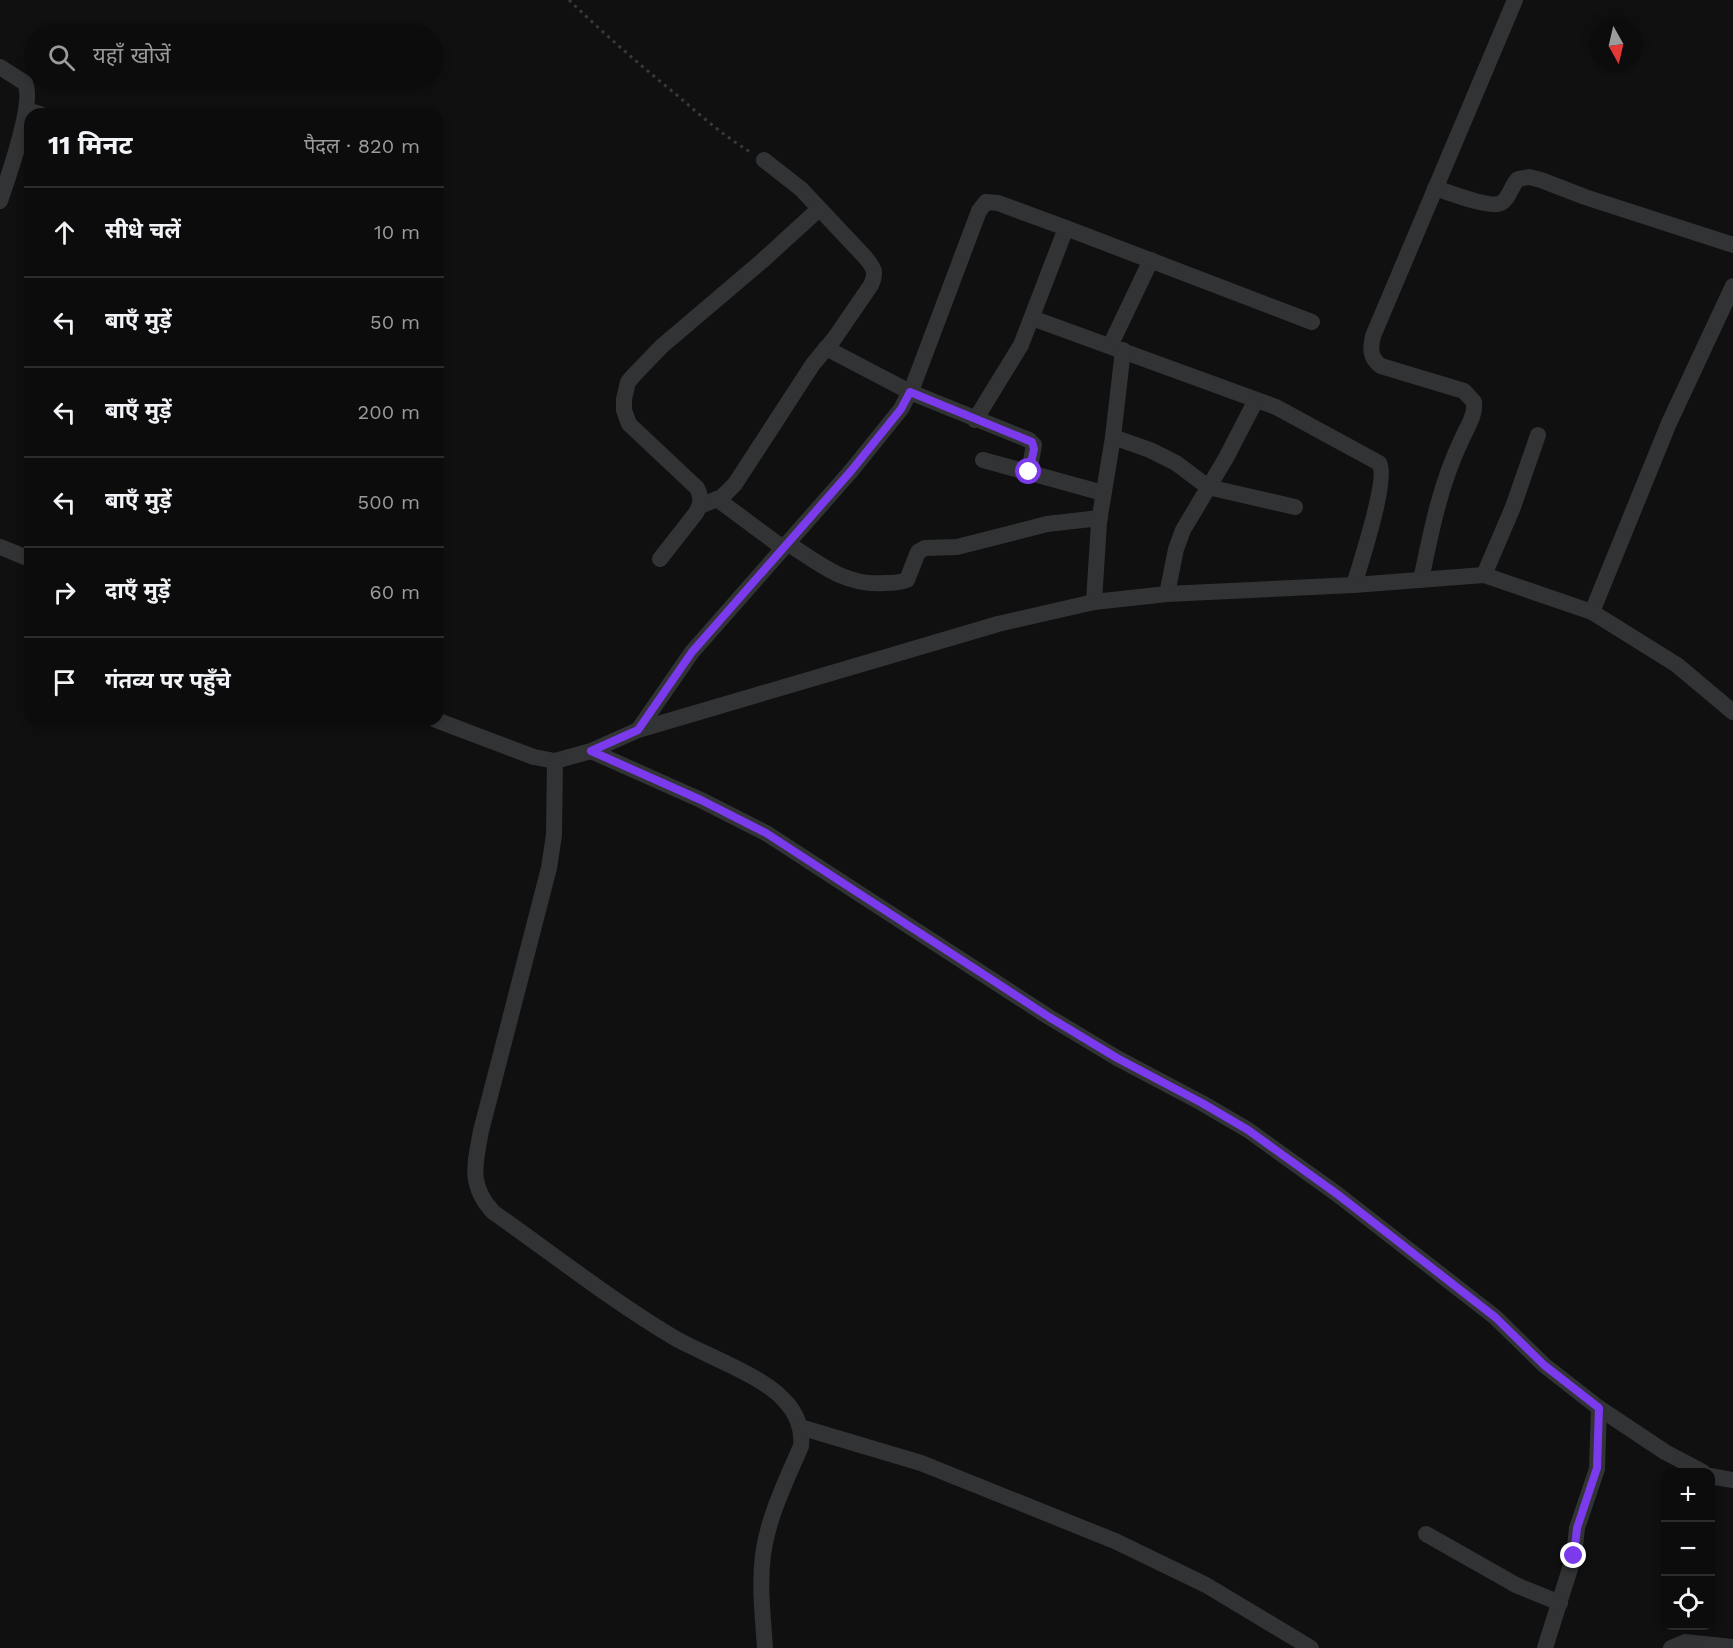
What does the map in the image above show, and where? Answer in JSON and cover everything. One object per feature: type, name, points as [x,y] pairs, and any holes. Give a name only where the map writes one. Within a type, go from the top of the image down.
[{"type":"street","points":[[1421,580],[1437,506],[1453,458],[1474,413],[1474,402],[1464,391],[1381,366],[1374,361],[1371,347],[1373,336],[1515,0]]},
{"type":"street","points":[[0,67],[24,82]]},
{"type":"street","points":[[27,90],[32,108]]},
{"type":"street","points":[[0,201],[24,134]]},
{"type":"street","points":[[660,559],[700,506],[729,492],[735,484],[813,364],[871,285],[875,271],[866,256],[787,176],[764,160]]},
{"type":"street","points":[[1435,188],[1485,203],[1497,204],[1504,200],[1518,179],[1528,177],[1733,245]]},
{"type":"street","points":[[638,730],[692,652],[874,444],[901,409],[910,392],[982,205],[998,203],[1312,322]]},
{"type":"street","points":[[700,506],[700,494],[697,488],[629,424],[624,410],[625,391],[634,375],[662,346],[819,209]]},
{"type":"street","points":[[975,420],[1010,366],[1032,318],[1066,228]]},
{"type":"street","points":[[1094,602],[1100,518],[1113,437],[1117,348],[1151,260]]},
{"type":"street","points":[[1592,612],[1669,423],[1733,286]]},
{"type":"street","points":[[1032,318],[1275,407],[1342,444],[1375,459],[1382,466],[1380,491],[1354,585]]},
{"type":"street","points":[[826,348],[910,392],[1032,442],[1034,449],[1029,472]]},
{"type":"street","points":[[1167,594],[1176,549],[1183,530],[1226,458],[1256,400]]},
{"type":"street","points":[[1484,575],[1513,507],[1538,435]]},
{"type":"street","points":[[1113,437],[1150,450],[1176,463],[1208,488],[1295,507]]},
{"type":"street","points":[[983,460],[1103,493]]},
{"type":"street","points":[[717,499],[785,545],[847,579],[873,584],[907,580],[918,552],[925,548],[957,547],[1047,524],[1100,518]]},
{"type":"street","points":[[0,547],[24,557]]},
{"type":"street","points":[[444,723],[534,757],[555,761],[591,751],[638,730],[998,624],[1094,602],[1167,594],[1354,585],[1484,575],[1592,612],[1677,665],[1733,712]]},
{"type":"street","points":[[591,751],[701,800],[780,841],[1049,1017],[1117,1058],[1248,1130],[1337,1194],[1495,1317],[1544,1365],[1599,1408],[1665,1452],[1694,1468]]},
{"type":"street","points":[[555,761],[554,835],[549,868],[481,1131],[475,1163],[477,1190],[493,1212],[641,1317],[675,1338],[767,1386],[784,1400],[800,1427],[802,1436],[801,1446],[769,1526],[763,1555],[765,1648]]},
{"type":"street","points":[[1545,1648],[1574,1556],[1577,1528],[1597,1468],[1599,1408]]},
{"type":"street","points":[[800,1427],[921,1463],[1115,1541],[1206,1585],[1311,1648]]},
{"type":"street","points":[[1715,1477],[1733,1480]]},
{"type":"street","points":[[1426,1534],[1516,1585],[1560,1603]]},
{"type":"street","points":[[1671,1648],[1680,1642],[1733,1647]]},
{"type":"path","points":[[569,0],[607,36],[690,106],[748,151],[764,160]]},
{"type":"route","points":[[1029,472],[1034,449],[1032,442],[910,392],[901,409],[874,444],[692,652],[638,730],[591,751],[701,800],[766,833],[1049,1017],[1117,1058],[1248,1130],[1337,1194],[1495,1317],[1544,1365],[1599,1408],[1597,1468],[1579,1520],[1574,1556]]}]
